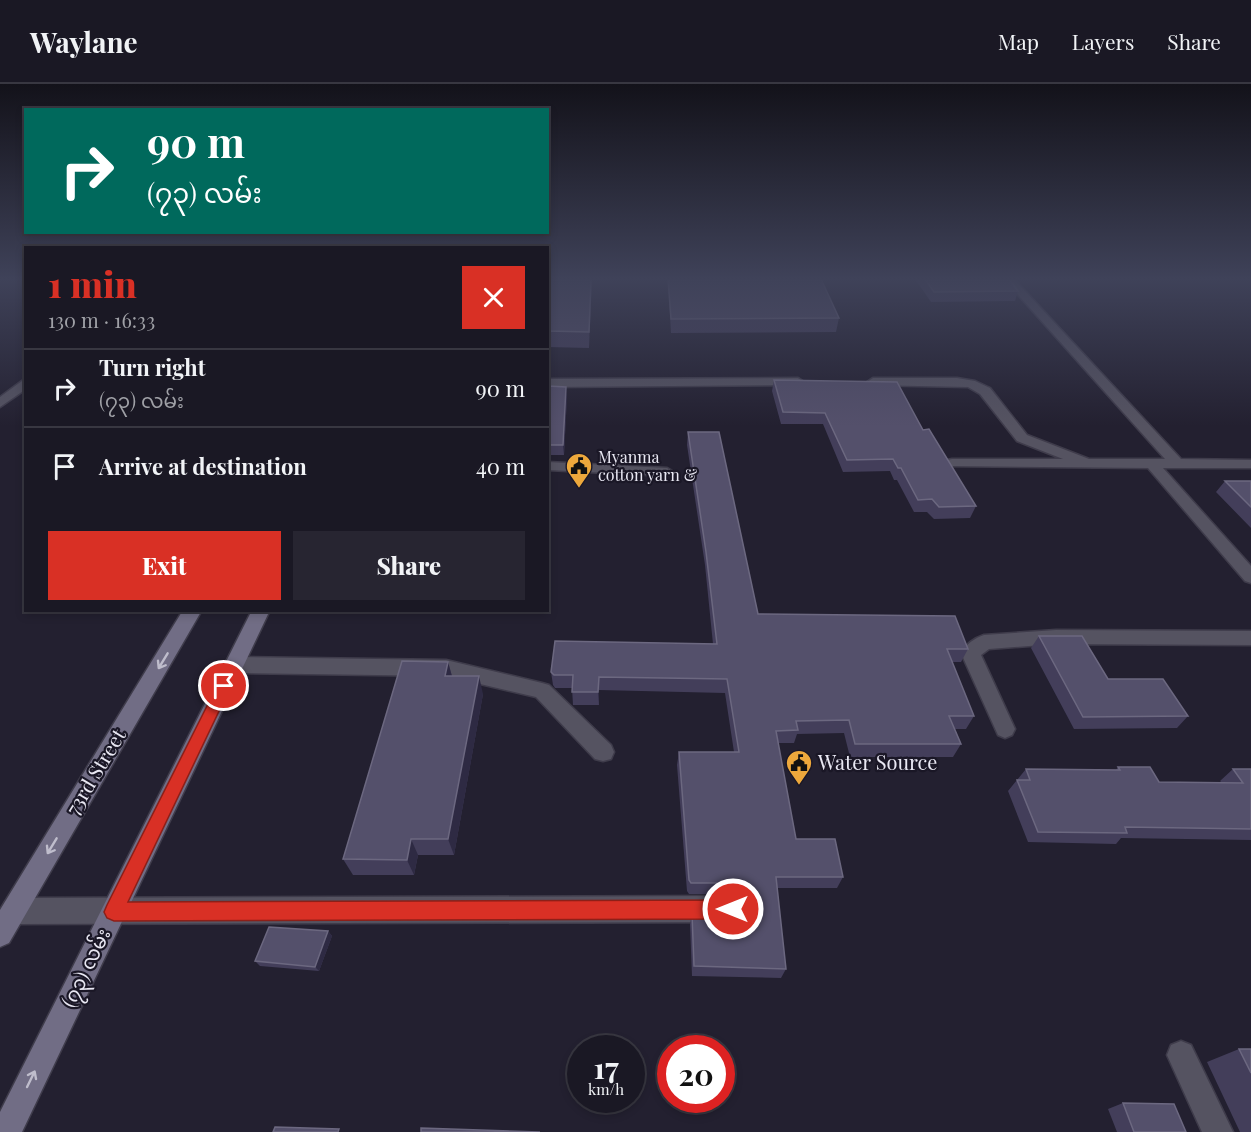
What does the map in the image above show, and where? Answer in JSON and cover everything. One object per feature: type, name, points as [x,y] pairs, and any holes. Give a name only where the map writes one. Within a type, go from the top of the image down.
[{"type":"main road","name":"73rd Street","points":[[0,934],[192,612]]},
{"type":"main road","name":"(၇၃) လမ်း","points":[[6,1132],[260,612]]},
{"type":"lane","points":[[1053,328],[1176,463]]},
{"type":"lane","points":[[549,383],[816,382]]},
{"type":"lane","points":[[863,382],[971,384],[985,392],[1022,438],[1086,463]]},
{"type":"lane","points":[[0,402],[24,384]]},
{"type":"lane","points":[[952,463],[1251,464]]},
{"type":"lane","points":[[1151,463],[1251,578]]},
{"type":"lane","points":[[549,466],[667,472]]},
{"type":"lane","points":[[1005,729],[971,653],[984,642],[1056,637],[1251,638]]},
{"type":"lane","points":[[234,665],[446,668],[542,692],[603,752]]},
{"type":"lane","points":[[14,911],[733,909]]},
{"type":"lane","points":[[1181,1054],[1218,1132]]},
{"type":"building","points":[[549,328],[589,328],[589,332],[549,331]]},
{"type":"building","points":[[774,380],[897,382],[923,430],[929,429],[976,506],[939,507],[932,499],[918,500],[901,468],[898,468],[893,459],[847,460],[825,413],[783,412]]},
{"type":"building","points":[[549,386],[566,387],[563,445],[549,445]]},
{"type":"building","points":[[688,432],[719,432],[758,614],[955,616],[968,649],[947,649],[974,716],[949,716],[961,744],[855,744],[849,720],[796,721],[798,730],[776,731],[796,839],[835,839],[843,877],[776,877],[786,969],[694,966],[692,914],[737,914],[747,908],[751,899],[747,888],[737,883],[691,883],[689,880],[679,752],[739,752],[727,679],[599,677],[598,692],[572,692],[573,675],[554,675],[551,672],[555,641],[717,644]]},
{"type":"building","points":[[1225,481],[1251,481],[1251,507]]},
{"type":"building","points":[[1039,636],[1082,636],[1108,679],[1163,679],[1188,716],[1083,717]]},
{"type":"building","points":[[402,661],[448,662],[445,676],[479,676],[448,839],[411,839],[407,860],[343,859]]},
{"type":"building","points":[[1118,767],[1150,767],[1159,782],[1243,783],[1233,769],[1251,769],[1251,829],[1125,827],[1127,833],[1038,832],[1017,780],[1030,780],[1026,769],[1120,770]]},
{"type":"building","points":[[269,927],[328,931],[315,967],[255,961]]},
{"type":"building","points":[[1239,1049],[1251,1049],[1251,1073]]},
{"type":"building","points":[[1123,1103],[1174,1104],[1186,1132],[1134,1132]]},
{"type":"building","points":[[275,1127],[339,1129],[338,1132],[273,1132]]},
{"type":"building","points":[[421,1128],[540,1132],[421,1132]]},
{"type":"place","name":"Myanma cotton yarn &","points":[[579,489]]},
{"type":"place","name":"Water Source","points":[[799,786]]},
{"type":"route","points":[[224,686],[114,912],[733,909]]}]
